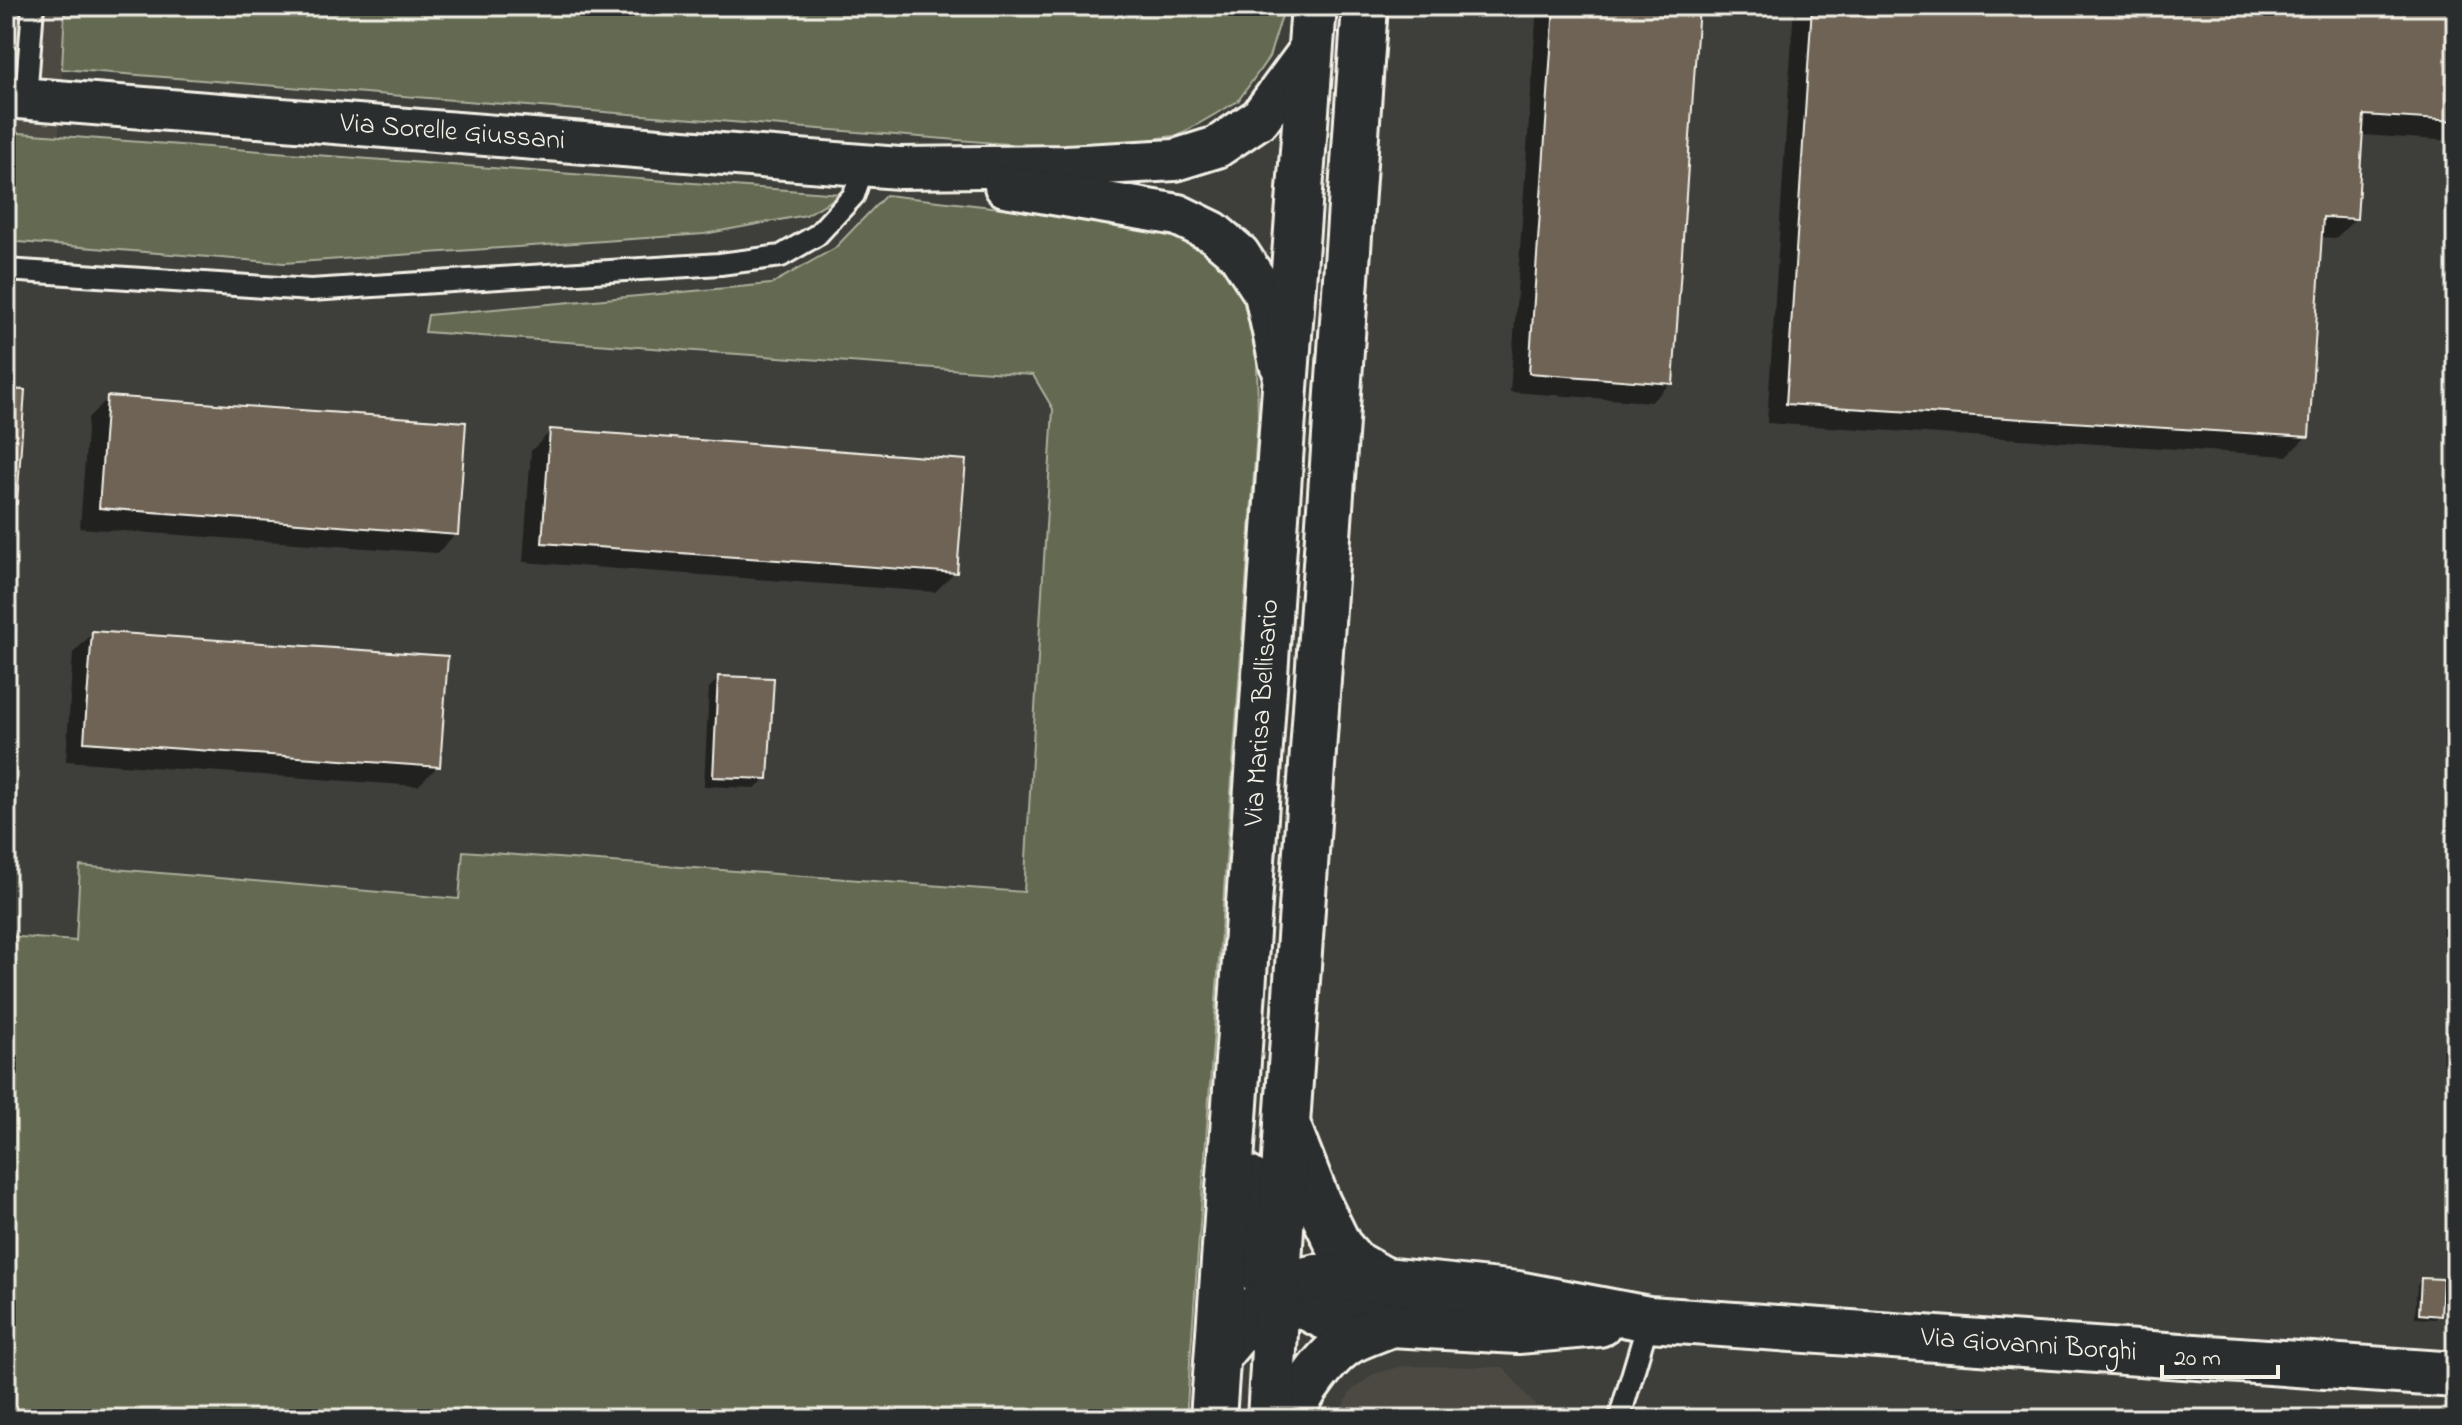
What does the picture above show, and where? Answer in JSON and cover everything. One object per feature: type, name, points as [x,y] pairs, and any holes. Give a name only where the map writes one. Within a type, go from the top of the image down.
[{"type":"main road","name":"Via Marisa Bellisario","points":[[1213,1419],[1314,6]]},
{"type":"main road","name":"Via Marisa Bellisario","points":[[1270,1419],[1287,1124],[1365,6]]},
{"type":"main road","points":[[1264,681],[1269,872],[1245,1225],[1250,1251],[1262,1274],[1277,1292],[1325,1317],[1518,1331],[1649,1319]]},
{"type":"main road","points":[[1287,1124],[1318,1203],[1339,1246],[1354,1263],[1384,1280]]},
{"type":"main road","points":[[1218,1355],[1262,1303],[1290,1283],[1316,1277],[1384,1280],[1518,1294],[1649,1319]]},
{"type":"main road","name":"Via Giovanni Borghi","points":[[1649,1319],[2456,1375]]},
{"type":"main road","points":[[1288,1419],[1323,1365],[1348,1342],[1391,1324]]},
{"type":"street","points":[[881,166],[1066,166],[1175,160],[1217,147],[1260,118],[1310,50]]},
{"type":"street","name":"Via Sorelle Giussani","points":[[16,98],[881,166]]},
{"type":"street","points":[[881,166],[1178,215],[1213,232],[1239,254],[1265,294],[1285,388]]},
{"type":"lane","points":[[16,98],[33,6]]},
{"type":"lane","points":[[6,270],[311,290],[720,264],[781,256],[817,235],[881,166]]},
{"type":"lane","points":[[1621,1413],[1649,1319]]},
{"type":"shaded area","points":[[6,6],[65,6],[59,136],[6,132]]},
{"type":"shaded area","points":[[1403,1366],[1503,1367],[1536,1406],[1656,1419],[1336,1419],[1350,1392],[1373,1374]]},
{"type":"green space","points":[[65,6],[1285,6],[1269,57],[1238,101],[1179,135],[1084,150],[62,69]]},
{"type":"green space","points":[[6,132],[842,194],[806,215],[704,234],[284,263],[6,241]]},
{"type":"green space","points":[[886,195],[1071,216],[1151,231],[1199,245],[1224,265],[1242,295],[1257,361],[1258,417],[1186,1419],[6,1419],[6,936],[76,941],[80,866],[459,899],[463,851],[1024,892],[1053,409],[1033,375],[425,332],[428,315],[771,284],[835,248]]},
{"type":"building","points":[[1554,6],[1699,6],[1673,384],[1529,373]]},
{"type":"building","points":[[1812,6],[2456,6],[2456,121],[2364,115],[2357,219],[2323,217],[2309,437],[1786,404]]},
{"type":"building","points":[[6,389],[25,390],[17,504],[6,503]]},
{"type":"building","points":[[107,396],[466,422],[458,535],[99,508]]},
{"type":"building","points":[[550,429],[966,460],[957,573],[542,543]]},
{"type":"building","points":[[92,631],[448,656],[440,767],[84,742]]},
{"type":"building","points":[[718,676],[774,678],[768,779],[713,777]]},
{"type":"building","points":[[2421,1278],[2443,1279],[2441,1316],[2419,1314]]}]
